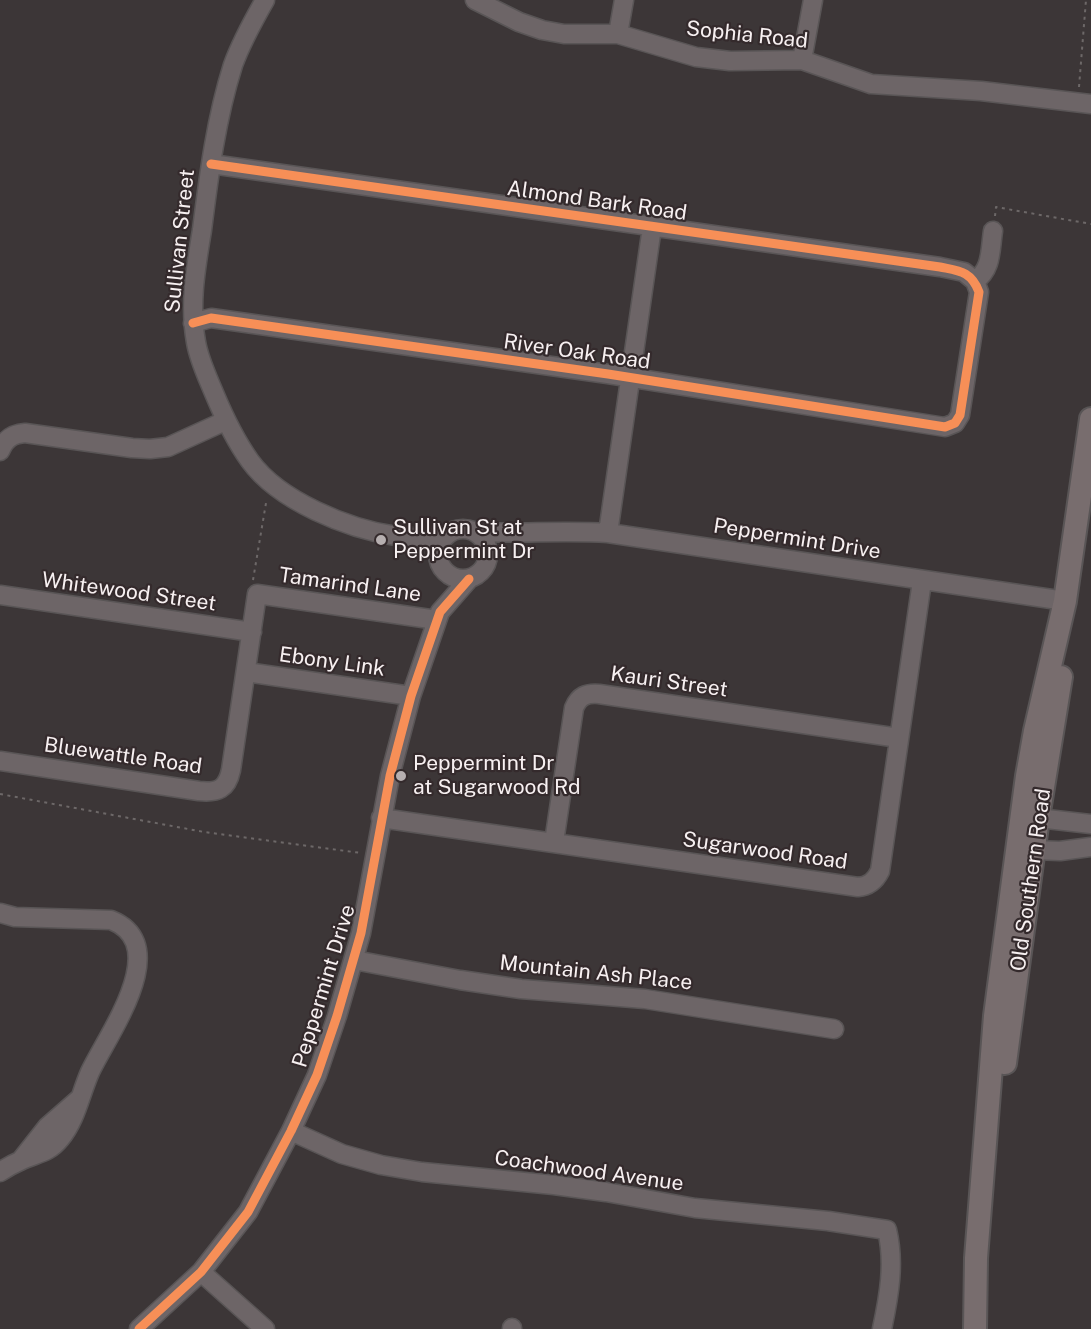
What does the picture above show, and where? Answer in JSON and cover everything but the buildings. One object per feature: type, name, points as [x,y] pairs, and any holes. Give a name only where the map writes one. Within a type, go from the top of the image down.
[{"type":"main road","name":"Old Southern Road","points":[[975,1329],[976,1258],[995,1016],[1026,844],[1035,731],[1065,601],[1091,419]]},
{"type":"main road","name":"Old Southern Road","points":[[1026,844],[1038,818],[1067,642],[1065,601]]},
{"type":"street","name":"Sullivan Street","points":[[265,0],[234,63],[222,106],[211,164],[193,292],[193,323],[200,358],[225,421],[251,463],[289,497],[333,519],[394,536],[421,538],[446,536]]},
{"type":"street","name":"Sophia Road","points":[[475,0],[519,22],[542,30],[564,34],[618,34],[679,53],[710,59],[802,60],[871,84],[981,91],[1084,104]]},
{"type":"street","points":[[618,34],[624,0]]},
{"type":"street","points":[[802,60],[813,0]]},
{"type":"street","name":"Almond Bark Road","points":[[211,164],[940,267],[964,272],[975,281]]},
{"type":"street","points":[[608,533],[652,227]]},
{"type":"street","points":[[975,281],[984,274],[989,265],[993,231]]},
{"type":"street","name":"River Oak Road","points":[[193,323],[212,318],[630,378],[945,427],[956,423],[960,415],[979,292],[975,281]]},
{"type":"street","points":[[0,451],[8,438],[25,433],[132,448],[159,448],[186,440],[225,421]]},
{"type":"street","points":[[487,561],[486,544],[476,532],[460,529],[446,536],[439,548],[441,565],[454,578],[469,579],[481,572],[487,561],[521,534]]},
{"type":"street","name":"Peppermint Drive","points":[[476,532],[608,533],[1065,601]]},
{"type":"street","name":"Sullivan Street","points":[[394,536],[441,565]]},
{"type":"street","name":"Peppermint Drive","points":[[139,1329],[201,1272],[248,1212],[291,1131],[317,1075],[354,960],[369,896],[381,818],[398,742],[438,616],[441,565]]},
{"type":"street","name":"Peppermint Drive","points":[[438,616],[469,579]]},
{"type":"street","name":"Sugarwood Road","points":[[381,818],[865,887],[876,879],[880,871],[922,581]]},
{"type":"street","name":"Tamarind Lane","points":[[257,594],[438,616]]},
{"type":"street","name":"Bluewattle Road","points":[[0,761],[199,791],[224,787],[229,780],[257,594]]},
{"type":"street","name":"Whitewood Street","points":[[0,595],[252,632]]},
{"type":"street","name":"Ebony Link","points":[[246,672],[411,696]]},
{"type":"street","name":"Kauri Street","points":[[554,842],[574,708],[577,700],[583,696],[599,694],[899,738]]},
{"type":"street","points":[[1038,818],[1091,824]]},
{"type":"street","points":[[1026,844],[1060,852],[1091,847]]},
{"type":"street","points":[[0,913],[15,917],[111,920],[122,925],[135,939],[139,951],[139,961],[128,997],[79,1099],[70,1126],[59,1141],[42,1154],[21,1160],[0,1172]]},
{"type":"street","name":"Mountain Ash Place","points":[[354,960],[470,982],[521,989],[645,999],[834,1029]]},
{"type":"street","points":[[21,1160],[47,1127],[79,1099]]},
{"type":"street","points":[[47,1127],[59,1141]]},
{"type":"street","name":"Coachwood Avenue","points":[[291,1131],[342,1154],[381,1165],[422,1172],[575,1188],[695,1208],[817,1220],[887,1230],[891,1249],[890,1279],[882,1329]]},
{"type":"street","points":[[201,1272],[265,1329]]},
{"type":"path","points":[[1084,104],[1086,0]]},
{"type":"path","points":[[993,231],[996,207],[1091,224]]},
{"type":"path","points":[[0,794],[204,832],[375,855]]},
{"type":"cycle path","points":[[193,323],[211,318],[608,374],[945,427],[955,423],[960,415],[979,292],[976,285],[964,273],[940,267],[211,164]]},
{"type":"cycle path","points":[[139,1329],[201,1272],[248,1212],[291,1131],[317,1075],[361,933],[390,776],[411,696],[440,612],[469,579]]},
{"type":"place","name":"Sullivan St at Peppermint Dr","points":[[381,540]]},
{"type":"place","name":"Peppermint Dr at Sugarwood Rd","points":[[401,776]]}]
